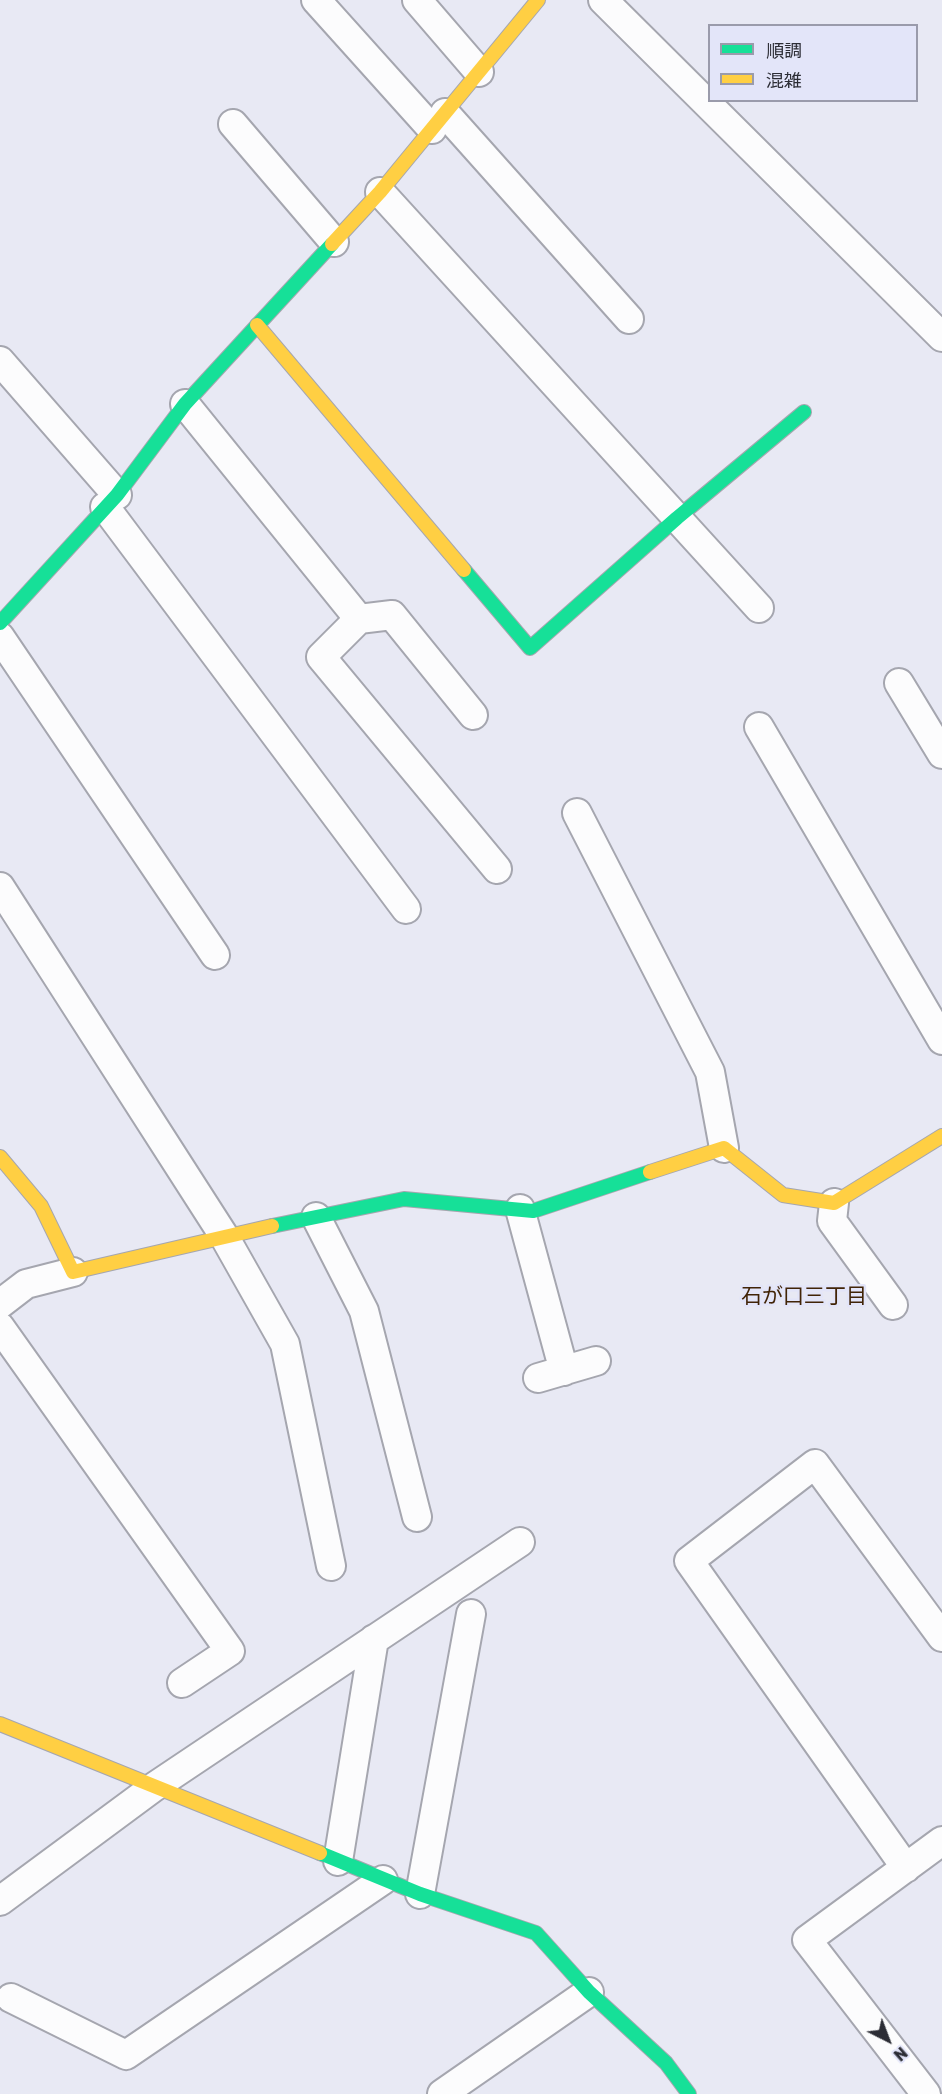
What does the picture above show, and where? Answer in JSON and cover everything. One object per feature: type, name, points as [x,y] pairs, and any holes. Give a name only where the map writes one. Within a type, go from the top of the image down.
[{"type":"street","points":[[316,0],[439,121],[629,319]]},
{"type":"street","points":[[417,0],[479,72]]},
{"type":"street","points":[[0,623],[111,501],[185,404],[380,192],[538,0]]},
{"type":"street","points":[[603,0],[942,337]]},
{"type":"street","points":[[233,124],[334,242]]},
{"type":"street","points":[[380,192],[759,608]]},
{"type":"street","points":[[257,326],[530,648],[676,518],[804,412]]},
{"type":"street","points":[[0,361],[111,501],[406,909]]},
{"type":"street","points":[[185,404],[359,619]]},
{"type":"street","points":[[473,715],[392,615],[359,619],[321,657],[497,869]]},
{"type":"street","points":[[0,637],[215,955]]},
{"type":"street","points":[[899,683],[942,754]]},
{"type":"street","points":[[759,727],[942,1040]]},
{"type":"street","points":[[577,813],[710,1072],[724,1148],[783,1195],[834,1203],[942,1136]]},
{"type":"street","points":[[0,887],[224,1236],[285,1344],[331,1566]]},
{"type":"street","points":[[0,1304],[26,1284],[224,1236],[404,1198],[533,1211],[724,1148]]},
{"type":"street","points":[[0,1157],[41,1206],[73,1272]]},
{"type":"street","points":[[834,1203],[832,1221],[893,1305]]},
{"type":"street","points":[[520,1209],[551,1374],[596,1361]]},
{"type":"street","points":[[316,1217],[364,1311],[417,1517]]},
{"type":"street","points":[[0,1326],[230,1651],[182,1683]]},
{"type":"street","points":[[906,1868],[689,1561],[815,1464],[942,1637]]},
{"type":"street","points":[[0,1900],[154,1787],[520,1542]]},
{"type":"street","points":[[420,1894],[471,1614]]},
{"type":"street","points":[[338,1861],[374,1639]]},
{"type":"street","points":[[0,1724],[383,1880],[536,1933],[589,1992],[666,2063],[689,2094]]},
{"type":"street","points":[[926,2094],[807,1940],[942,1841]]},
{"type":"street","points":[[11,1998],[126,2055],[383,1880]]},
{"type":"street","points":[[442,2094],[589,1992]]},
{"type":"traffic: fast","points":[[0,623],[117,495],[185,404],[332,244]]},
{"type":"traffic: fast","points":[[464,570],[530,648],[677,518],[804,412]]},
{"type":"traffic: fast","points":[[272,1226],[404,1199],[533,1211],[650,1172]]},
{"type":"traffic: fast","points":[[320,1853],[420,1894],[536,1933],[589,1992],[666,2063],[689,2094]]},
{"type":"traffic: slow","points":[[332,244],[380,192],[538,0]]},
{"type":"traffic: slow","points":[[257,325],[464,570]]},
{"type":"traffic: slow","points":[[650,1172],[724,1148],[783,1195],[834,1203],[942,1136]]},
{"type":"traffic: slow","points":[[0,1157],[41,1206],[73,1272],[272,1226]]},
{"type":"traffic: slow","points":[[0,1724],[320,1853]]},
{"type":"district","name":"石が口三丁目","points":[[804,1297]]}]
